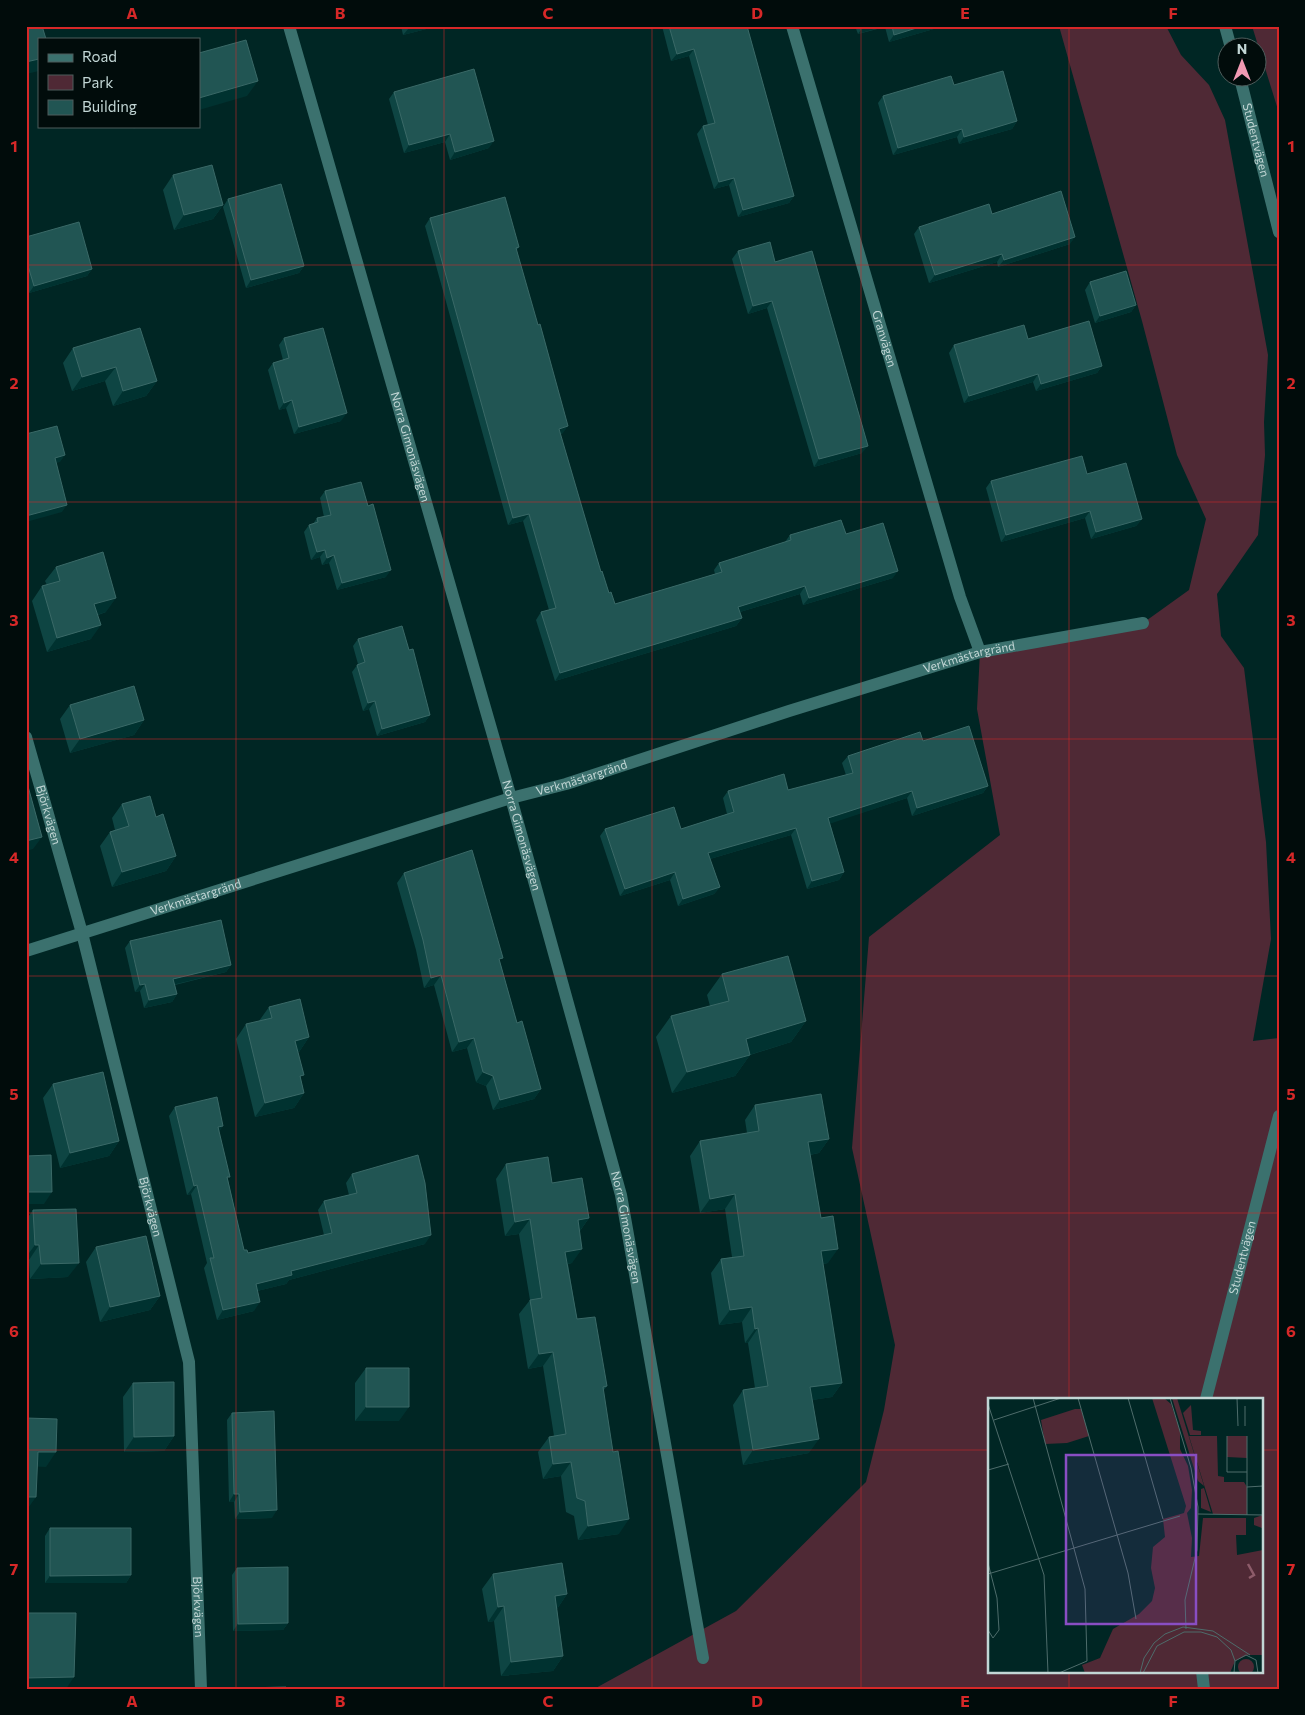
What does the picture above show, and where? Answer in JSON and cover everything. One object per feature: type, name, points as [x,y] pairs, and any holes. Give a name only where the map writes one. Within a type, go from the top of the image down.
[{"type":"street","name":"Norra Gimonäsvägen","points":[[289,26],[511,798],[621,1195],[703,1658]]},
{"type":"street","name":"Granvägen","points":[[792,26],[957,587],[980,652]]},
{"type":"street","name":"Studentvägen","points":[[1243,88],[1279,232]]},
{"type":"street","name":"Verkmästargränd","points":[[26,951],[511,798],[566,784],[789,711],[980,652],[1143,623]]},
{"type":"street","name":"Björkvägen","points":[[26,737],[82,933],[189,1362],[201,1689]]},
{"type":"street","name":"Studentvägen","points":[[1206,1398],[1279,1116]]},
{"type":"street","points":[[1202,1672],[1204,1689]]},
{"type":"green space","points":[[1059,26],[1166,26],[1181,55],[1209,85],[1225,120],[1268,355],[1264,422],[1265,455],[1258,535],[1217,594],[1221,636],[1244,668],[1266,842],[1271,939],[1253,1041],[1279,1038],[1279,1689],[594,1689],[736,1611],[866,1482],[884,1410],[895,1345],[852,1148],[869,937],[1000,835],[977,709],[980,652],[1143,623],[1189,590],[1206,519],[1177,455],[1142,321]]},
{"type":"green space","points":[[1252,26],[1279,26],[1279,113],[1268,78],[1268,38],[1256,38]]},
{"type":"building","points":[[26,26],[42,26],[46,38],[38,38],[38,59],[26,62]]},
{"type":"building","points":[[669,26],[747,26],[794,196],[743,210],[734,178],[719,182],[703,126],[715,123],[694,49],[677,54]]},
{"type":"building","points":[[892,26],[923,26],[894,35]]},
{"type":"building","points":[[246,40],[258,81],[200,98],[200,53]]},
{"type":"building","points":[[474,69],[494,141],[455,152],[450,134],[409,145],[394,92]]},
{"type":"building","points":[[1003,71],[1017,121],[964,137],[962,129],[898,148],[883,96],[951,76],[954,85]]},
{"type":"building","points":[[212,165],[223,205],[184,215],[173,175]]},
{"type":"building","points":[[281,184],[304,266],[251,280],[228,199]]},
{"type":"building","points":[[1061,191],[1075,237],[1004,260],[1002,254],[935,275],[919,227],[989,204],[992,214]]},
{"type":"building","points":[[505,197],[519,247],[516,248],[538,325],[540,324],[568,426],[559,429],[601,572],[615,604],[722,572],[719,563],[791,540],[790,535],[841,520],[846,534],[883,523],[898,571],[809,598],[805,586],[738,607],[742,618],[560,673],[541,612],[556,608],[529,514],[513,518],[430,218]]},
{"type":"building","points":[[79,222],[92,269],[34,286],[26,259],[26,237]]},
{"type":"building","points":[[770,242],[775,262],[812,251],[868,446],[819,459],[772,301],[753,306],[738,251]]},
{"type":"building","points":[[1126,271],[1136,305],[1100,316],[1090,282]]},
{"type":"building","points":[[1089,321],[1102,366],[1041,384],[1038,374],[969,396],[954,345],[1024,325],[1028,339]]},
{"type":"building","points":[[140,328],[157,381],[123,391],[116,367],[82,377],[73,348]]},
{"type":"building","points":[[323,328],[347,413],[299,427],[292,400],[284,403],[273,363],[289,358],[284,338]]},
{"type":"building","points":[[57,426],[65,455],[55,458],[67,505],[26,516],[26,434]]},
{"type":"building","points":[[1082,456],[1087,474],[1126,463],[1142,519],[1096,532],[1090,511],[1006,535],[991,481]]},
{"type":"building","points":[[361,482],[368,506],[373,504],[391,570],[342,583],[334,555],[327,558],[325,550],[317,552],[309,525],[318,522],[317,518],[331,515],[325,491]]},
{"type":"building","points":[[103,552],[116,598],[94,604],[101,625],[57,638],[42,586],[60,581],[56,567]]},
{"type":"building","points":[[402,626],[409,650],[413,649],[430,715],[382,729],[375,701],[368,703],[357,665],[365,662],[358,639]]},
{"type":"building","points":[[134,686],[144,720],[80,739],[70,705]]},
{"type":"building","points":[[969,726],[988,786],[917,808],[912,791],[828,818],[844,872],[812,881],[796,828],[708,853],[720,887],[683,899],[675,872],[625,889],[605,829],[674,807],[681,829],[734,812],[728,791],[784,774],[788,790],[853,773],[848,756],[920,732],[923,741]]},
{"type":"building","points":[[26,779],[42,837],[26,841]]},
{"type":"building","points":[[150,796],[156,817],[163,814],[176,856],[122,872],[110,832],[129,826],[122,804]]},
{"type":"building","points":[[472,850],[503,958],[499,959],[517,1023],[522,1021],[541,1089],[500,1100],[493,1076],[483,1072],[474,1038],[459,1042],[441,975],[431,978],[423,940],[404,873]]},
{"type":"building","points":[[221,920],[231,965],[173,979],[177,994],[149,1000],[145,984],[140,985],[130,941]]},
{"type":"building","points":[[788,956],[806,1021],[746,1039],[750,1055],[687,1072],[671,1016],[729,1001],[722,974]]},
{"type":"building","points":[[300,999],[309,1037],[295,1041],[304,1075],[300,1076],[304,1093],[265,1103],[246,1024],[272,1018],[269,1007]]},
{"type":"building","points":[[103,1072],[119,1141],[70,1153],[53,1084]]},
{"type":"building","points":[[821,1094],[829,1139],[808,1142],[821,1218],[833,1216],[838,1249],[821,1251],[842,1383],[810,1387],[819,1439],[753,1450],[743,1390],[768,1386],[758,1328],[755,1329],[752,1307],[730,1310],[721,1259],[744,1256],[735,1194],[710,1199],[700,1141],[759,1131],[755,1105]]},
{"type":"building","points":[[217,1097],[223,1126],[218,1127],[230,1177],[227,1177],[244,1250],[247,1250],[248,1253],[332,1233],[324,1201],[357,1193],[352,1174],[418,1155],[425,1183],[431,1235],[291,1271],[292,1275],[256,1284],[260,1302],[223,1310],[210,1258],[214,1258],[197,1185],[194,1186],[175,1107]]},
{"type":"building","points":[[51,1155],[52,1192],[26,1192],[26,1156]]},
{"type":"building","points":[[548,1157],[552,1183],[582,1178],[589,1218],[578,1220],[582,1249],[565,1252],[577,1319],[595,1317],[607,1386],[603,1387],[613,1452],[618,1451],[629,1519],[588,1526],[585,1501],[577,1498],[571,1462],[553,1464],[549,1437],[566,1434],[553,1352],[539,1354],[530,1300],[542,1298],[530,1219],[515,1222],[506,1164]]},
{"type":"building","points":[[76,1209],[79,1263],[41,1264],[39,1245],[35,1245],[33,1210]]},
{"type":"building","points":[[146,1236],[160,1296],[110,1307],[96,1247]]},
{"type":"building","points":[[366,1368],[409,1368],[409,1407],[366,1407]]},
{"type":"building","points":[[174,1382],[174,1436],[134,1437],[133,1383]]},
{"type":"building","points":[[274,1411],[277,1510],[240,1512],[239,1494],[234,1494],[232,1413]]},
{"type":"building","points":[[26,1418],[57,1419],[56,1452],[38,1452],[36,1497],[26,1497]]},
{"type":"building","points":[[50,1528],[131,1528],[131,1575],[50,1576]]},
{"type":"building","points":[[562,1563],[567,1594],[555,1596],[563,1656],[511,1662],[504,1606],[498,1607],[493,1574]]},
{"type":"building","points":[[288,1567],[288,1623],[238,1624],[237,1568]]},
{"type":"building","points":[[26,1613],[76,1613],[74,1677],[26,1678]]},
{"type":"building","points":[[286,1687],[286,1689],[244,1689],[244,1688]]}]
